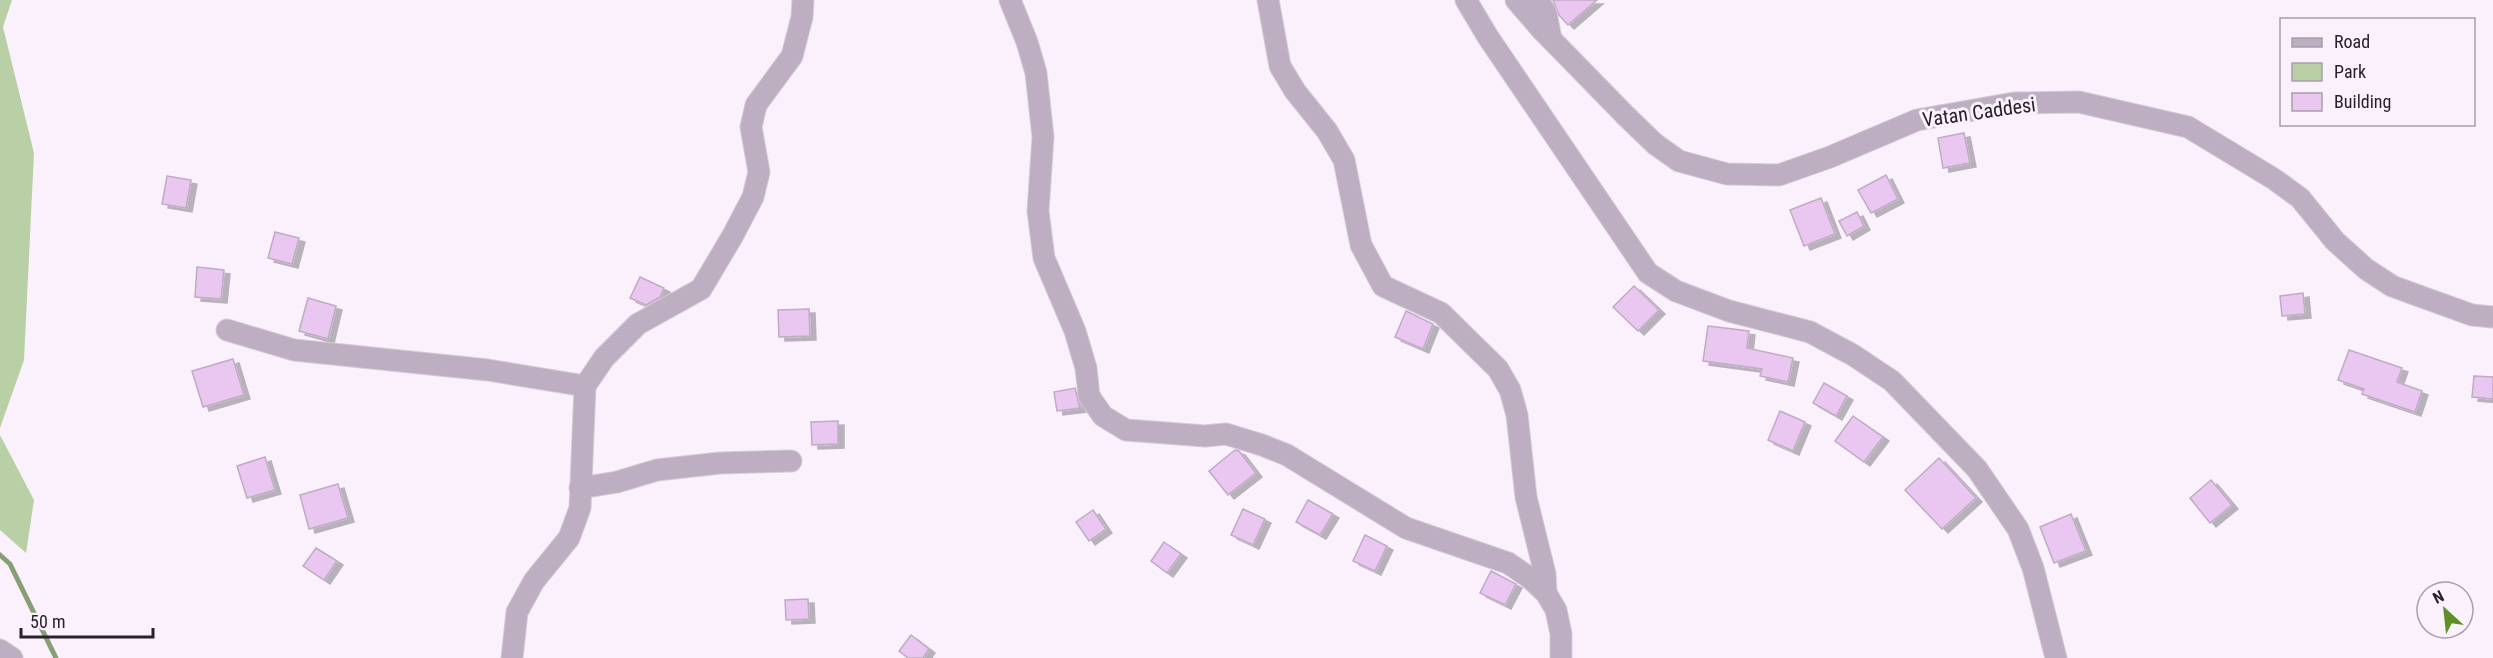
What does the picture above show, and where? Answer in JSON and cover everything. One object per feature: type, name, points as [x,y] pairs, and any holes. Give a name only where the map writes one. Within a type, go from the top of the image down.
[{"type":"street","points":[[512,658],[517,612],[534,581],[568,538],[580,508],[585,386],[604,358],[638,324],[701,290],[732,237],[753,197],[759,172],[751,127],[756,105],[792,56],[802,17],[803,0]]},
{"type":"street","points":[[1010,0],[1027,42],[1036,73],[1044,137],[1038,211],[1044,258],[1074,331],[1086,368],[1089,396],[1103,416],[1126,430],[1205,436],[1226,434],[1279,452],[1406,528],[1508,563],[1530,578],[1546,593],[1556,610],[1561,634],[1561,658]]},
{"type":"street","points":[[1269,0],[1280,66],[1295,91],[1327,131],[1344,159],[1361,245],[1377,277],[1383,286],[1441,314],[1498,369],[1510,390],[1517,415],[1526,497],[1545,574],[1546,593]]},
{"type":"street","points":[[1466,0],[1488,37],[1648,273],[1676,291],[1729,311],[1810,332],[1853,355],[1892,381],[1977,470],[2018,529],[2032,568],[2056,658]]},
{"type":"street","name":"Vatan Caddesi","points":[[1516,0],[1552,40],[1655,144],[1679,161],[1727,174],[1779,175],[1830,157],[1917,120],[2014,103],[2079,102],[2188,127],[2274,179],[2300,198],[2336,241],[2366,269],[2392,286],[2472,315],[2493,317]]},
{"type":"street","points":[[1539,0],[1546,13],[1552,40]]},
{"type":"street","points":[[227,330],[294,350],[488,370],[585,386]]},
{"type":"street","points":[[580,488],[617,482],[657,470],[791,461]]},
{"type":"street","points":[[0,650],[12,658]]},
{"type":"green space","points":[[0,0],[12,0],[3,27],[34,153],[24,360],[0,428]]},
{"type":"green space","points":[[0,435],[34,500],[26,553],[0,530]]},
{"type":"building","points":[[1553,0],[1597,0],[1568,25],[1559,15]]},
{"type":"building","points":[[1964,133],[1970,163],[1943,168],[1938,138]]},
{"type":"building","points":[[1886,175],[1898,199],[1871,213],[1858,190]]},
{"type":"building","points":[[167,176],[191,180],[186,208],[162,204]]},
{"type":"building","points":[[1821,198],[1835,234],[1804,246],[1790,210]]},
{"type":"building","points":[[1857,212],[1864,226],[1847,236],[1839,221]]},
{"type":"building","points":[[275,232],[299,238],[292,264],[268,258]]},
{"type":"building","points":[[197,267],[224,270],[221,299],[195,297]]},
{"type":"building","points":[[640,277],[664,288],[660,297],[646,305],[630,298]]},
{"type":"building","points":[[1634,286],[1659,310],[1638,331],[1613,307]]},
{"type":"building","points":[[2303,293],[2305,314],[2282,316],[2280,296]]},
{"type":"building","points":[[308,298],[336,306],[328,339],[299,331]]},
{"type":"building","points":[[809,309],[810,336],[779,337],[778,310]]},
{"type":"building","points":[[1406,311],[1433,324],[1423,349],[1395,337]]},
{"type":"building","points":[[1708,326],[1749,331],[1747,348],[1793,358],[1788,382],[1760,376],[1762,369],[1703,361]]},
{"type":"building","points":[[2349,350],[2402,368],[2397,382],[2422,391],[2415,412],[2362,394],[2364,389],[2338,380]]},
{"type":"building","points":[[233,359],[244,395],[203,407],[192,371]]},
{"type":"building","points":[[2474,376],[2493,377],[2493,399],[2472,397]]},
{"type":"building","points":[[1824,383],[1847,396],[1836,416],[1813,403]]},
{"type":"building","points":[[1075,388],[1080,408],[1057,411],[1054,392]]},
{"type":"building","points":[[1780,411],[1805,422],[1793,451],[1768,440]]},
{"type":"building","points":[[1853,416],[1883,437],[1864,462],[1835,441]]},
{"type":"building","points":[[838,421],[838,444],[812,445],[811,422]]},
{"type":"building","points":[[1235,450],[1239,451],[1256,473],[1228,495],[1209,471]]},
{"type":"building","points":[[265,457],[275,490],[247,498],[237,466]]},
{"type":"building","points":[[1939,458],[1976,498],[1942,529],[1905,490]]},
{"type":"building","points":[[2211,480],[2232,505],[2210,523],[2190,498]]},
{"type":"building","points":[[338,484],[348,518],[309,529],[300,495]]},
{"type":"building","points":[[1308,500],[1333,514],[1320,535],[1296,522]]},
{"type":"building","points":[[1243,509],[1265,519],[1253,545],[1231,535]]},
{"type":"building","points":[[1093,510],[1106,529],[1089,541],[1076,522]]},
{"type":"building","points":[[2071,514],[2086,551],[2054,563],[2040,527]]},
{"type":"building","points":[[1365,535],[1387,546],[1375,571],[1353,561]]},
{"type":"building","points":[[1164,542],[1181,554],[1167,573],[1151,561]]},
{"type":"building","points":[[316,548],[337,561],[324,580],[303,566]]},
{"type":"building","points":[[1491,571],[1516,584],[1505,605],[1480,593]]},
{"type":"building","points":[[808,599],[809,619],[786,620],[785,600]]},
{"type":"building","points":[[911,635],[929,649],[923,658],[908,658],[899,651]]},
{"type":"waterway","points":[[0,555],[10,564],[56,658]]}]
